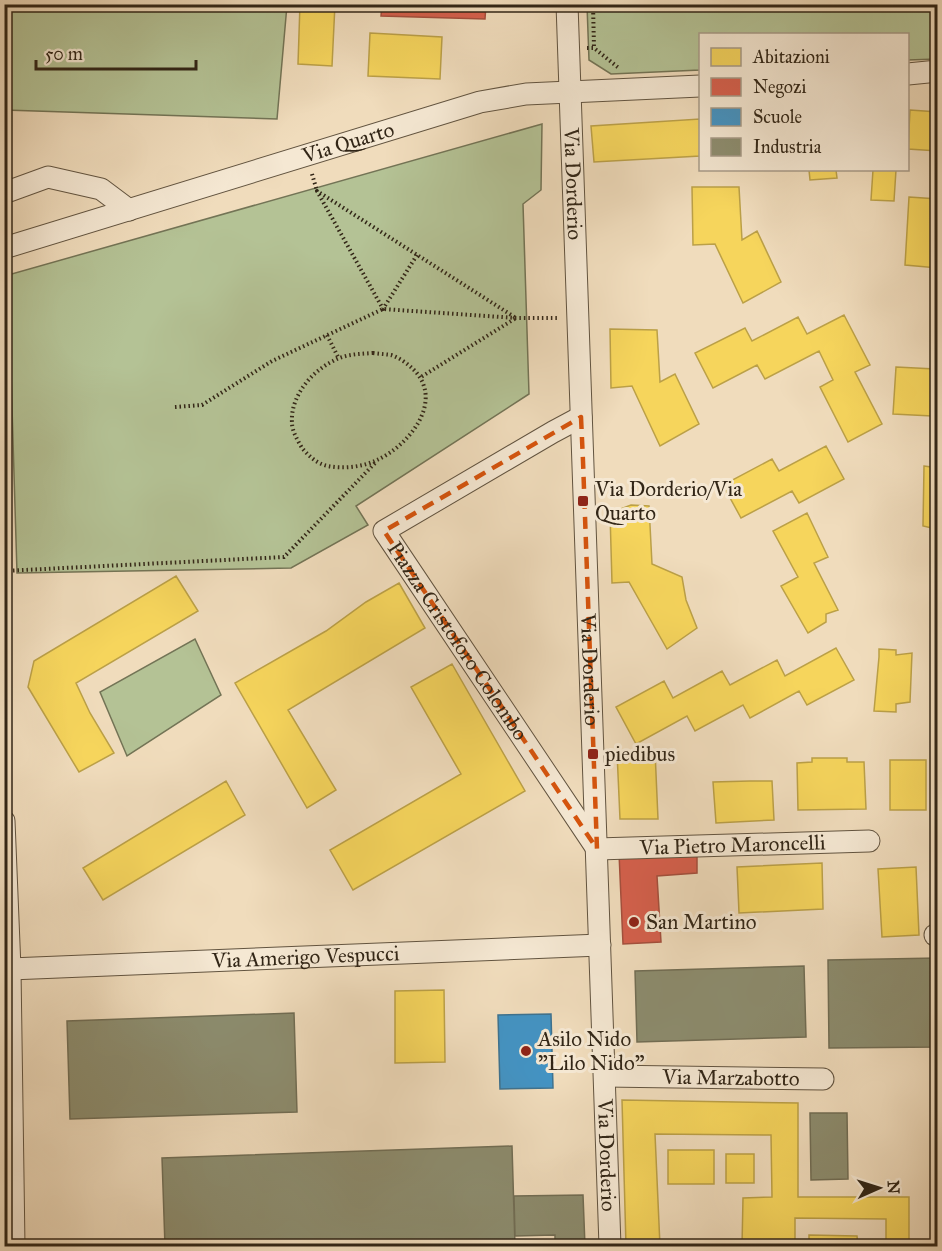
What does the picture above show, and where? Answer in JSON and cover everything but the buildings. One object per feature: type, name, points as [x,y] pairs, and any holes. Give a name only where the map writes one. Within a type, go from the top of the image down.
[{"type":"street","name":"Via Dorderio","points":[[567,4],[610,1246]]},
{"type":"street","points":[[909,74],[938,71]]},
{"type":"street","name":"Via Quarto","points":[[4,248],[480,102],[526,94],[699,86]]},
{"type":"street","points":[[4,193],[48,177],[101,189],[129,210]]},
{"type":"street","name":"Piazza Cristoforo Colombo","points":[[581,417],[384,531],[597,849]]},
{"type":"street","points":[[4,821],[10,969],[14,1246]]},
{"type":"street","name":"Via Pietro Maroncelli","points":[[597,849],[869,841]]},
{"type":"street","name":"Via Amerigo Vespucci","points":[[10,969],[600,945]]},
{"type":"street","name":"Via Marzabotto","points":[[605,1076],[823,1079]]},
{"type":"path","points":[[593,4],[594,48]]},
{"type":"path","points":[[568,49],[594,48],[621,69],[622,90]]},
{"type":"path","points":[[383,309],[317,191],[516,318]]},
{"type":"path","points":[[383,309],[417,255]]},
{"type":"path","points":[[175,407],[202,405],[272,361],[383,309],[516,318],[578,317]]},
{"type":"path","points":[[422,377],[516,318]]},
{"type":"path","points":[[327,335],[339,358]]},
{"type":"path","points":[[373,353],[392,356],[408,363],[422,377],[427,397],[423,413],[414,431],[399,447],[377,460],[358,467],[326,466],[309,457],[298,441],[292,423],[294,402],[304,385],[317,371],[339,358],[351,354],[373,353]]},
{"type":"path","points":[[4,571],[284,557],[377,460]]},
{"type":"highlighted area","points":[[581,417],[583,461],[597,849],[384,531]]},
{"type":"green space","points":[[5,4],[287,5],[277,119],[5,110]]},
{"type":"green space","points":[[587,5],[937,5],[937,59],[909,60],[909,33],[699,33],[699,70],[611,74],[589,60]]},
{"type":"green space","points":[[542,124],[541,190],[523,204],[529,394],[356,506],[368,525],[291,568],[17,573],[8,275]]},
{"type":"green space","points":[[195,639],[221,695],[127,756],[100,692]]},
{"type":"green space","points":[[932,815],[937,815],[937,867],[932,867]]},
{"type":"place","name":"Via Dorderio/Via Quarto","points":[[583,501]]},
{"type":"place","name":"piedibus","points":[[593,754]]},
{"type":"place","name":"San Martino","points":[[634,922]]},
{"type":"place","name":"Asilo Nido \"Lilo Nido\"","points":[[526,1051]]}]
